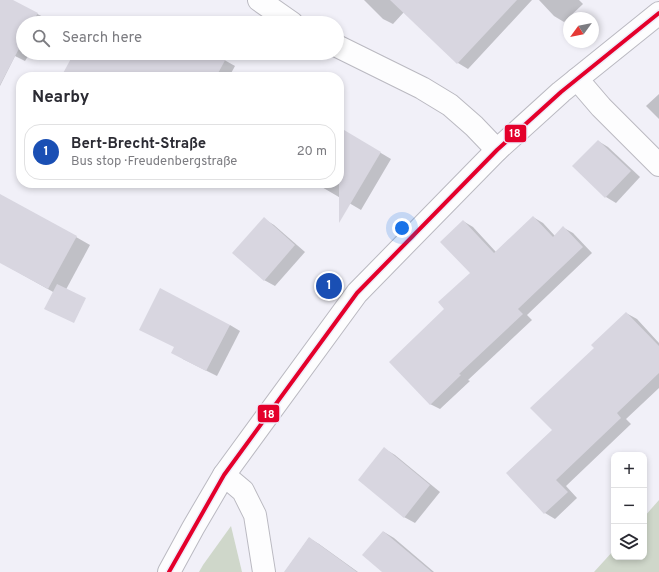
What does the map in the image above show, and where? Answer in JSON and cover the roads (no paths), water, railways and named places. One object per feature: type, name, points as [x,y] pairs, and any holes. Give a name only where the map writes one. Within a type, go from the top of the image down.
[{"type":"street","points":[[259,0],[282,16]]},
{"type":"street","points":[[169,572],[224,475],[357,293],[497,150],[561,92],[659,13]]},
{"type":"street","points":[[344,49],[422,88],[450,105],[474,126],[497,150]]},
{"type":"street","points":[[577,79],[601,107],[659,165]]},
{"type":"street","points":[[224,475],[243,491],[255,515],[264,572]]},
{"type":"place","name":"Bert-Brecht-Straße","points":[[329,286]]}]
